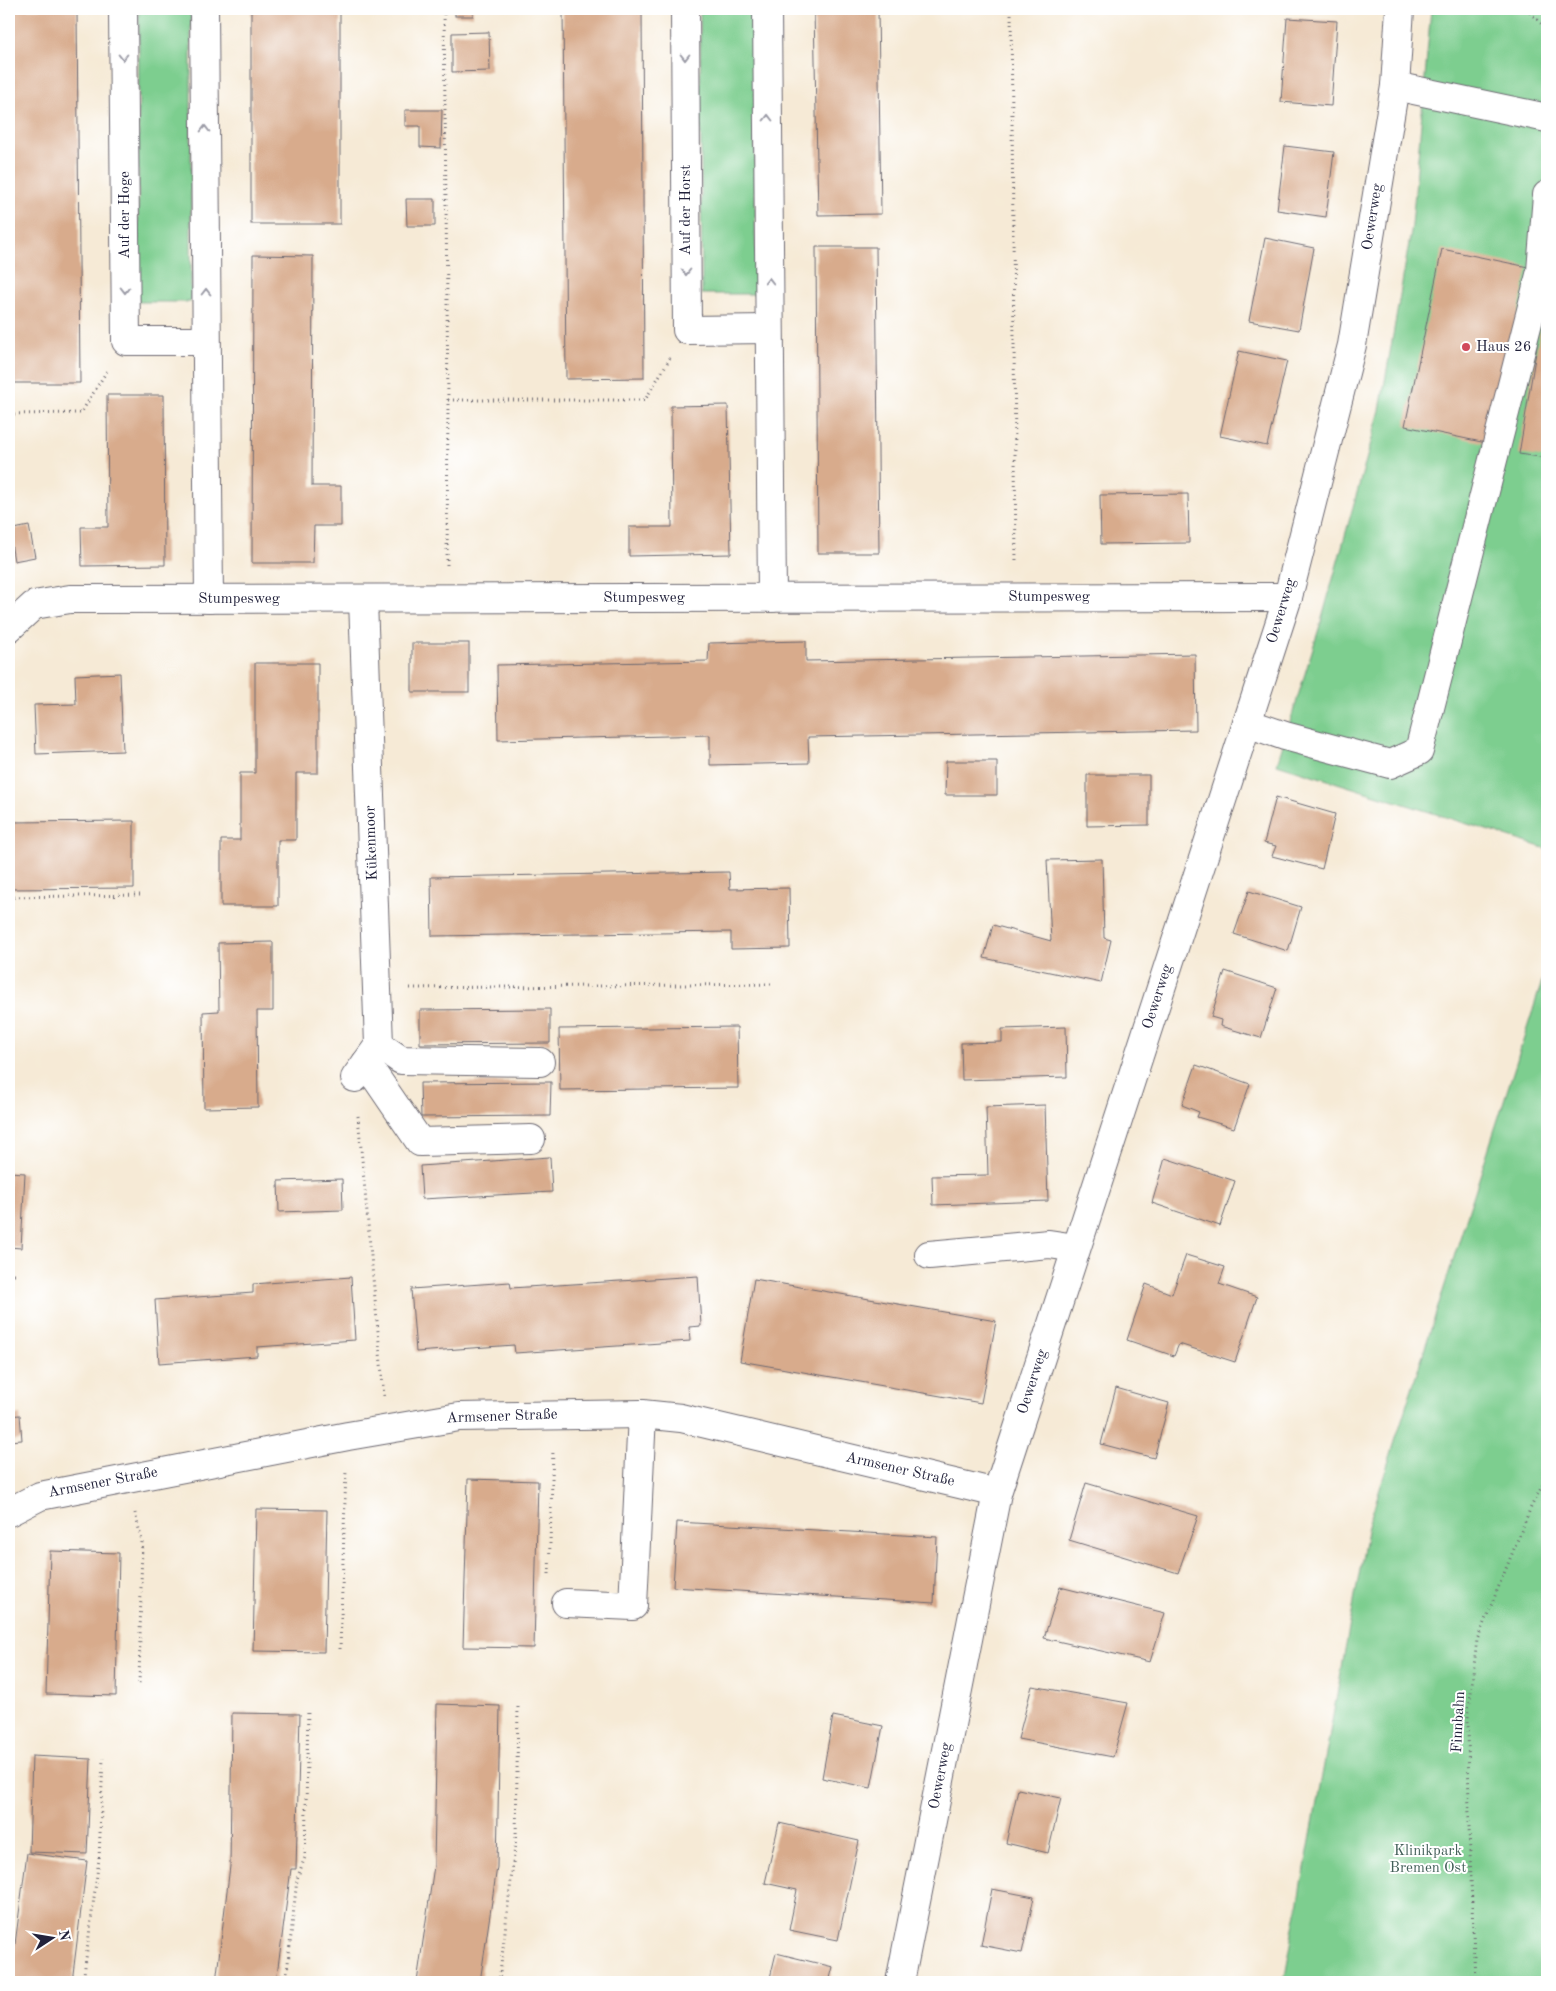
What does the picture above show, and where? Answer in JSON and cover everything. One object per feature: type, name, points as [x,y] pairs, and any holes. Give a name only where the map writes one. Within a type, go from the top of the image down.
[{"type":"street","name":"Auf der Hoge","points":[[123,9],[126,341]]},
{"type":"street","points":[[204,9],[208,599]]},
{"type":"street","name":"Auf der Horst","points":[[685,9],[686,330]]},
{"type":"street","points":[[767,9],[772,598]]},
{"type":"street","name":"Oewerweg","points":[[900,1982],[996,1493],[1288,597],[1352,345],[1395,86],[1400,9]]},
{"type":"street","points":[[1395,86],[1547,118]]},
{"type":"street","points":[[1247,723],[1294,739],[1390,764],[1419,751],[1541,271],[1547,195]]},
{"type":"street","points":[[686,330],[769,329]]},
{"type":"street","points":[[126,341],[206,340]]},
{"type":"street","name":"Stumpesweg","points":[[9,628],[34,605],[70,599],[1288,597]]},
{"type":"street","name":"Kükenmoor","points":[[363,600],[377,989],[367,1062]]},
{"type":"street","points":[[367,1062],[400,1060],[540,1062]]},
{"type":"street","points":[[367,1062],[420,1142],[531,1138]]},
{"type":"street","points":[[929,1255],[1049,1244],[1076,1248]]},
{"type":"street","points":[[566,1602],[633,1606],[642,1414]]},
{"type":"street","name":"Armsener Straße","points":[[9,1512],[40,1496],[388,1428],[459,1417],[554,1415],[642,1414],[681,1418],[996,1493]]},
{"type":"path","points":[[444,9],[448,400],[446,598]]},
{"type":"path","points":[[1011,9],[1017,597]]},
{"type":"path","points":[[1526,9],[1547,28]]},
{"type":"path","points":[[448,400],[645,400],[686,330]]},
{"type":"path","points":[[9,414],[81,413],[126,341]]},
{"type":"path","points":[[9,897],[141,895]]},
{"type":"path","points":[[377,989],[774,984]]},
{"type":"path","points":[[367,1062],[388,1428]]},
{"type":"path","points":[[9,1274],[17,1274]]},
{"type":"path","points":[[549,1582],[554,1415]]},
{"type":"path","points":[[340,1649],[348,1436]]},
{"type":"path","name":"Finnbahn","points":[[1474,1982],[1468,1718],[1477,1640],[1531,1507],[1547,1477]]},
{"type":"path","points":[[127,1478],[142,1541],[140,1686]]},
{"type":"path","points":[[500,1982],[516,1838],[518,1705]]},
{"type":"path","points":[[286,1982],[297,1879],[305,1857],[308,1709]]},
{"type":"path","points":[[82,1982],[99,1859],[103,1758]]},
{"type":"green space","points":[[139,9],[191,9],[191,302],[138,302]]},
{"type":"green space","points":[[700,9],[754,9],[756,294],[702,294]]},
{"type":"green space","points":[[1431,9],[1547,9],[1547,849],[1277,764],[1321,622],[1380,410],[1412,226]]},
{"type":"green space","name":"Klinikpark Bremen Ost","points":[[1547,966],[1547,1982],[1284,1982],[1368,1526]]},
{"type":"building","points":[[9,9],[77,9],[80,383],[9,383]]},
{"type":"building","points":[[251,9],[340,9],[340,224],[251,224]]},
{"type":"building","points":[[455,9],[473,9],[473,16],[455,16]]},
{"type":"building","points":[[563,9],[642,9],[644,378],[566,379]]},
{"type":"building","points":[[814,9],[878,9],[881,214],[818,215]]},
{"type":"building","points":[[1287,18],[1337,21],[1331,106],[1281,102]]},
{"type":"building","points":[[489,32],[490,71],[452,72],[452,33]]},
{"type":"building","points":[[405,110],[442,110],[441,148],[420,147],[420,126],[405,126]]},
{"type":"building","points":[[1285,146],[1334,152],[1326,217],[1277,210]]},
{"type":"building","points":[[406,199],[435,199],[435,226],[407,226]]},
{"type":"building","points":[[1265,238],[1314,248],[1299,330],[1249,321]]},
{"type":"building","points":[[816,247],[876,247],[879,553],[818,553]]},
{"type":"building","name":"Haus 26","points":[[1442,249],[1528,267],[1491,444],[1405,426]]},
{"type":"building","points":[[253,255],[313,256],[312,486],[341,486],[341,526],[314,526],[313,563],[252,563]]},
{"type":"building","points":[[1543,310],[1547,311],[1547,458],[1519,454]]},
{"type":"building","points":[[1239,351],[1287,361],[1267,446],[1220,436]]},
{"type":"building","points":[[107,395],[164,395],[165,565],[82,566],[81,527],[108,527]]},
{"type":"building","points":[[728,405],[731,554],[629,556],[629,527],[672,527],[671,406]]},
{"type":"building","points":[[1188,494],[1189,543],[1101,544],[1100,495]]},
{"type":"building","points":[[29,526],[35,557],[14,561],[9,530]]},
{"type":"building","points":[[806,641],[806,661],[1195,654],[1196,730],[808,737],[809,763],[710,765],[710,735],[498,740],[497,665],[708,661],[709,643]]},
{"type":"building","points":[[412,643],[469,643],[469,692],[412,692]]},
{"type":"building","points":[[255,663],[318,663],[318,773],[296,773],[296,840],[278,840],[278,906],[221,906],[221,840],[240,840],[240,773],[255,773]]},
{"type":"building","points":[[120,673],[123,751],[36,754],[34,705],[76,704],[75,675]]},
{"type":"building","points":[[946,761],[997,761],[997,795],[945,795]]},
{"type":"building","points":[[1087,775],[1149,775],[1149,825],[1087,826]]},
{"type":"building","points":[[1276,797],[1335,814],[1322,869],[1272,856],[1276,846],[1264,843]]},
{"type":"building","points":[[134,821],[134,888],[9,889],[9,822]]},
{"type":"building","points":[[1102,859],[1104,938],[1111,940],[1101,983],[984,958],[993,925],[1051,941],[1047,860]]},
{"type":"building","points":[[729,872],[730,889],[789,888],[790,948],[731,949],[731,932],[432,936],[431,877]]},
{"type":"building","points":[[1249,891],[1301,907],[1288,951],[1234,934]]},
{"type":"building","points":[[273,942],[273,1011],[257,1011],[258,1107],[204,1108],[203,1012],[219,1011],[218,943]]},
{"type":"building","points":[[1225,971],[1277,988],[1261,1038],[1220,1026],[1221,1020],[1211,1017]]},
{"type":"building","points":[[550,1009],[550,1043],[420,1044],[420,1010]]},
{"type":"building","points":[[737,1027],[738,1088],[560,1090],[559,1029]]},
{"type":"building","points":[[1066,1027],[1067,1077],[962,1080],[961,1043],[1002,1042],[1002,1029]]},
{"type":"building","points":[[1196,1065],[1250,1084],[1234,1128],[1197,1117],[1199,1112],[1182,1105]]},
{"type":"building","points":[[551,1082],[550,1116],[421,1117],[420,1083]]},
{"type":"building","points":[[1045,1105],[1048,1201],[933,1205],[932,1176],[988,1175],[986,1107]]},
{"type":"building","points":[[550,1157],[552,1192],[422,1199],[420,1166]]},
{"type":"building","points":[[1165,1158],[1235,1181],[1220,1226],[1152,1203]]},
{"type":"building","points":[[9,1172],[25,1173],[21,1248],[9,1247]]},
{"type":"building","points":[[342,1179],[343,1210],[279,1212],[278,1181]]},
{"type":"building","points":[[1186,1255],[1225,1267],[1219,1284],[1257,1297],[1235,1362],[1179,1344],[1174,1356],[1127,1340],[1146,1284],[1172,1294]]},
{"type":"building","points":[[698,1276],[701,1326],[689,1327],[690,1341],[515,1353],[514,1345],[416,1352],[411,1289],[510,1282],[511,1288]]},
{"type":"building","points":[[351,1277],[355,1340],[257,1347],[257,1356],[159,1363],[155,1300],[253,1293],[253,1284]]},
{"type":"building","points":[[754,1279],[996,1321],[981,1403],[740,1361]]},
{"type":"building","points":[[1116,1388],[1169,1403],[1154,1458],[1101,1444]]},
{"type":"building","points":[[20,1415],[22,1440],[9,1441],[9,1416]]},
{"type":"building","points":[[468,1479],[538,1481],[534,1648],[463,1647]]},
{"type":"building","points":[[1086,1483],[1198,1516],[1178,1573],[1069,1540]]},
{"type":"building","points":[[256,1509],[327,1510],[324,1652],[253,1651]]},
{"type":"building","points":[[677,1522],[937,1537],[934,1603],[673,1587]]},
{"type":"building","points":[[50,1551],[119,1553],[116,1696],[46,1694]]},
{"type":"building","points":[[1060,1587],[1165,1613],[1150,1662],[1044,1638]]},
{"type":"building","points":[[1032,1686],[1128,1703],[1113,1757],[1018,1739]]},
{"type":"building","points":[[437,1704],[500,1706],[497,1867],[480,1982],[417,1982],[434,1866]]},
{"type":"building","points":[[232,1713],[300,1714],[296,1869],[291,1869],[276,1982],[216,1982],[230,1866]]},
{"type":"building","points":[[833,1716],[883,1726],[871,1788],[822,1778]]},
{"type":"building","points":[[32,1756],[91,1759],[87,1854],[29,1852]]},
{"type":"building","points":[[1018,1789],[1061,1798],[1048,1853],[1006,1843]]},
{"type":"building","points":[[779,1823],[859,1841],[838,1940],[789,1930],[797,1890],[765,1883]]},
{"type":"building","points":[[27,1853],[87,1861],[72,1982],[10,1982]]},
{"type":"building","points":[[992,1889],[1034,1897],[1022,1953],[981,1945]]},
{"type":"building","points":[[776,1953],[833,1967],[829,1982],[769,1982]]},
{"type":"place","name":"Haus 26","points":[[1466,347]]}]
